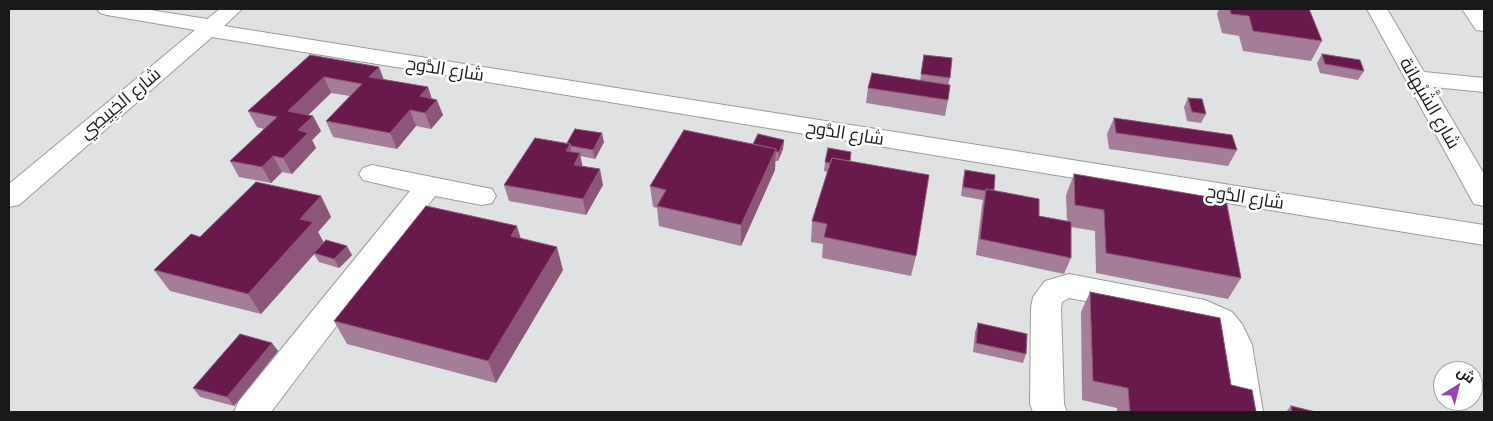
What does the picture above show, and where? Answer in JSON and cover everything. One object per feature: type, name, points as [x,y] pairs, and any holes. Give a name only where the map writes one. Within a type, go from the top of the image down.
[{"type":"street","name":"شارع الدُّوح","points":[[108,9],[209,28],[1484,235]]},
{"type":"street","name":"شارع الخِبِيصِي","points":[[9,198],[232,9]]},
{"type":"street","name":"شارع الشَّبْهانة","points":[[1377,9],[1484,197]]},
{"type":"street","points":[[1472,9],[1484,25]]},
{"type":"street","points":[[1416,78],[1480,86]]},
{"type":"street","points":[[372,174],[482,196]]},
{"type":"street","points":[[251,412],[429,185]]},
{"type":"street","points":[[1050,412],[1047,404],[1046,308],[1048,297],[1056,289],[1070,286],[1196,310],[1221,321],[1231,333],[1236,345],[1246,412]]},
{"type":"building","points":[[1230,9],[1309,9],[1322,41],[1253,31],[1249,16],[1231,14]]},
{"type":"building","points":[[1322,54],[1360,60],[1364,71],[1325,64]]},
{"type":"building","points":[[310,55],[379,67],[369,77],[428,87],[420,96],[437,100],[425,113],[410,110],[390,133],[326,121],[362,84],[324,77],[288,111],[313,116],[298,130],[308,133],[283,158],[273,156],[262,167],[230,161],[277,117],[248,111]]},
{"type":"building","points":[[924,55],[952,58],[950,78],[921,74]]},
{"type":"building","points":[[872,73],[950,85],[948,100],[868,88]]},
{"type":"building","points":[[1188,98],[1202,99],[1206,114],[1192,112]]},
{"type":"building","points":[[1114,118],[1232,135],[1237,150],[1116,133]]},
{"type":"building","points":[[575,129],[602,133],[593,150],[571,146],[567,143]]},
{"type":"building","points":[[684,130],[776,149],[741,225],[657,206],[666,190],[650,186]]},
{"type":"building","points":[[758,134],[784,140],[779,152],[776,152],[776,149],[753,144]]},
{"type":"building","points":[[535,138],[570,144],[566,151],[580,153],[574,165],[600,169],[583,199],[504,185]]},
{"type":"building","points":[[828,148],[851,152],[850,161],[832,158],[830,163],[825,162]]},
{"type":"building","points":[[832,158],[929,175],[916,256],[824,237],[827,224],[812,221]]},
{"type":"building","points":[[965,170],[995,175],[994,190],[986,189],[986,191],[963,187]]},
{"type":"building","points":[[1074,174],[1226,200],[1241,278],[1106,253],[1104,210],[1075,205]]},
{"type":"building","points":[[256,182],[321,196],[300,219],[313,222],[248,294],[154,270],[191,234],[200,237]]},
{"type":"building","points":[[986,189],[1039,199],[1039,216],[1071,222],[1071,258],[980,239]]},
{"type":"building","points":[[426,206],[517,226],[511,236],[557,247],[488,361],[334,321]]},
{"type":"building","points":[[326,240],[347,246],[334,259],[314,253]]},
{"type":"building","points":[[1090,292],[1220,318],[1231,385],[1252,390],[1256,412],[1130,412],[1128,388],[1093,381]]},
{"type":"building","points":[[978,323],[1027,334],[1026,354],[976,343]]},
{"type":"building","points":[[240,334],[272,343],[227,397],[193,388]]},
{"type":"building","points":[[1291,406],[1316,412],[1292,412]]}]
